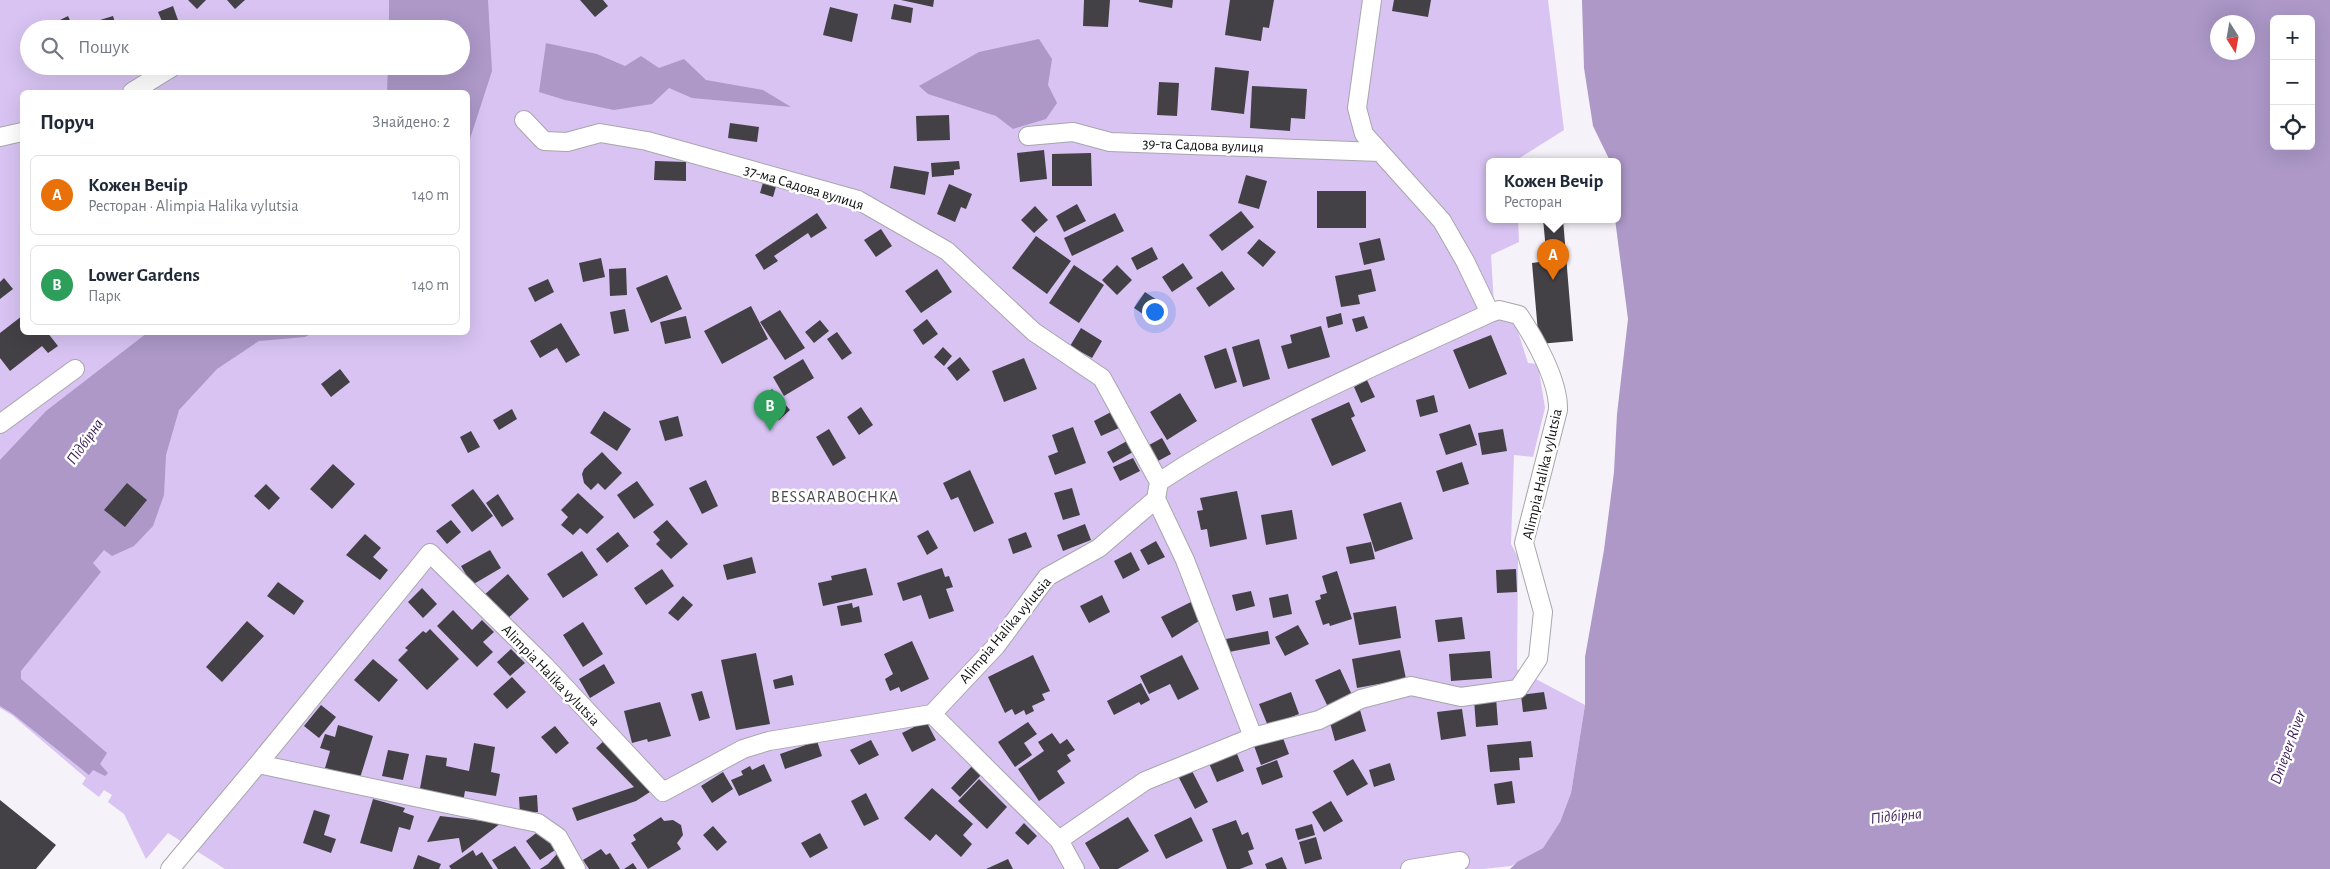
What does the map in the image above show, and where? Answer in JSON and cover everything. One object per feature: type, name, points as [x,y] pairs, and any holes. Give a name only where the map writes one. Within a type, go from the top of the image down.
[{"type":"street","points":[[1372,0],[1357,108],[1364,134],[1442,221],[1465,261],[1490,313]]},
{"type":"street","points":[[135,90],[159,75]]},
{"type":"street","name":"37-ма Садова вулиця","points":[[524,120],[544,140],[566,142],[600,133],[646,141],[858,200],[947,251],[1034,332],[1102,378],[1159,482]]},
{"type":"street","points":[[0,137],[20,132]]},
{"type":"street","name":"39-та Садова вулиця","points":[[1028,136],[1073,132],[1110,142],[1380,152]]},
{"type":"street","name":"Alimpia Halika vylutsia","points":[[1059,840],[1145,781],[1253,737],[1318,720],[1361,700],[1411,686],[1461,697],[1518,689],[1538,659],[1544,612],[1524,543],[1558,410],[1559,396],[1529,330],[1519,315],[1499,310],[1490,313],[1291,406],[1206,451],[1159,482]]},
{"type":"street","points":[[0,424],[74,369]]},
{"type":"street","points":[[1159,482],[1156,500],[1185,560],[1253,737]]},
{"type":"street","name":"Alimpia Halika vylutsia","points":[[170,869],[430,553],[545,666],[663,792],[743,749],[769,741],[932,714],[996,646],[1047,577],[1099,548],[1156,500]]},
{"type":"street","points":[[932,714],[1059,840],[1075,869]]},
{"type":"street","points":[[258,764],[538,823],[558,836],[576,869]]},
{"type":"street","points":[[1410,869],[1460,861]]},
{"type":"shaded area","points":[[0,0],[1548,0],[1564,130],[1520,158],[1486,158],[1486,223],[1518,223],[1519,242],[1491,255],[1495,321],[1513,316],[1528,363],[1538,364],[1545,408],[1533,457],[1514,455],[1511,544],[1518,557],[1517,669],[1585,705],[1571,793],[1560,822],[1543,848],[1511,866],[1483,869],[225,869],[168,833],[146,859],[124,814],[108,802],[112,795],[104,790],[99,797],[82,784],[86,778],[12,715],[0,708]]},
{"type":"water","points":[[389,0],[488,0],[492,71],[470,139],[470,90],[387,90],[388,75],[470,75],[470,20],[389,20]]},
{"type":"water","points":[[1582,0],[2330,0],[2330,869],[1510,869],[1517,862],[1543,848],[1560,822],[1571,793],[1585,705],[1585,657],[1604,550],[1614,472],[1617,414],[1628,319],[1616,223],[1621,223],[1621,158],[1609,158],[1593,126],[1584,68]]},
{"type":"water","points":[[1039,39],[1052,59],[1048,85],[1057,103],[1046,119],[1013,129],[996,116],[928,94],[919,86],[979,52]]},
{"type":"water","points":[[546,43],[597,54],[625,66],[641,56],[659,68],[684,59],[706,80],[763,90],[791,107],[692,98],[669,88],[652,104],[614,110],[565,100],[539,92]]},
{"type":"water","name":"Підбірна","points":[[144,335],[309,335],[305,337],[259,341],[217,369],[179,410],[166,455],[164,495],[153,526],[134,546],[112,556],[104,550],[93,563],[101,572],[21,671],[21,679],[107,753],[100,764],[108,773],[105,776],[93,770],[89,775],[13,714],[0,706],[0,460],[46,411]]},
{"type":"building","points":[[188,0],[206,0],[197,9]]},
{"type":"building","points":[[227,0],[245,0],[235,9]]},
{"type":"building","points":[[580,0],[603,0],[608,6],[595,17]]},
{"type":"building","points":[[901,0],[934,0],[933,7]]},
{"type":"building","points":[[1084,0],[1110,0],[1108,27],[1083,26]]},
{"type":"building","points":[[1139,0],[1173,0],[1172,8],[1139,2]]},
{"type":"building","points":[[1230,0],[1274,0],[1269,28],[1263,27],[1261,41],[1225,35]]},
{"type":"building","points":[[1394,0],[1431,0],[1428,17],[1392,11]]},
{"type":"building","points":[[894,4],[913,8],[911,23],[891,19]]},
{"type":"building","points":[[173,6],[178,20],[161,20],[158,12]]},
{"type":"building","points":[[830,7],[858,14],[852,42],[823,35]]},
{"type":"building","points":[[68,16],[70,20],[60,20]]},
{"type":"building","points":[[113,16],[114,20],[100,20]]},
{"type":"building","points":[[1215,67],[1249,71],[1244,114],[1211,110]]},
{"type":"building","points":[[1159,82],[1179,83],[1177,116],[1157,115]]},
{"type":"building","points":[[1252,86],[1307,89],[1305,119],[1291,118],[1290,131],[1250,128]]},
{"type":"building","points":[[949,115],[950,140],[917,141],[916,116]]},
{"type":"building","points":[[730,123],[759,127],[757,142],[728,138]]},
{"type":"building","points":[[1044,150],[1047,179],[1020,182],[1017,153]]},
{"type":"building","points":[[1091,153],[1092,186],[1052,186],[1052,154]]},
{"type":"building","points":[[655,161],[686,162],[686,181],[654,180]]},
{"type":"building","points":[[959,161],[960,169],[954,170],[954,175],[932,177],[931,163]]},
{"type":"building","points":[[894,166],[929,172],[925,195],[890,188]]},
{"type":"building","points":[[1246,175],[1267,181],[1259,209],[1238,203]]},
{"type":"building","points":[[764,179],[777,183],[773,197],[760,193]]},
{"type":"building","points":[[949,184],[972,194],[966,209],[961,207],[955,222],[937,214]]},
{"type":"building","points":[[1317,191],[1366,191],[1366,228],[1317,228]]},
{"type":"building","points":[[1077,204],[1086,221],[1064,232],[1056,216]]},
{"type":"building","points":[[1035,206],[1048,220],[1034,233],[1021,220]]},
{"type":"building","points":[[1241,211],[1254,227],[1222,251],[1209,235]]},
{"type":"building","points":[[817,213],[827,228],[811,238],[808,233],[774,256],[778,261],[764,270],[755,255]]},
{"type":"building","points":[[1115,213],[1124,231],[1072,256],[1064,238]]},
{"type":"building","points":[[1543,223],[1563,223],[1573,341],[1539,344],[1532,263],[1547,261]]},
{"type":"building","points":[[881,229],[892,246],[876,257],[864,240]]},
{"type":"building","points":[[1036,236],[1071,261],[1047,294],[1012,268]]},
{"type":"building","points":[[1380,238],[1385,260],[1364,265],[1359,243]]},
{"type":"building","points":[[1259,239],[1276,252],[1263,267],[1247,253]]},
{"type":"building","points":[[1152,247],[1158,259],[1137,270],[1131,258]]},
{"type":"building","points":[[601,258],[605,277],[583,282],[579,263]]},
{"type":"building","points":[[1183,263],[1193,278],[1172,292],[1162,277]]},
{"type":"building","points":[[1074,265],[1104,285],[1079,323],[1049,303]]},
{"type":"building","points":[[1117,265],[1132,280],[1117,295],[1102,280]]},
{"type":"building","points":[[626,268],[627,295],[610,296],[609,269]]},
{"type":"building","points":[[937,269],[952,292],[921,313],[905,291]]},
{"type":"building","points":[[1371,269],[1376,291],[1358,295],[1360,304],[1341,307],[1335,276]]},
{"type":"building","points":[[1222,271],[1235,289],[1209,307],[1196,288]]},
{"type":"building","points":[[667,275],[682,309],[651,323],[636,288]]},
{"type":"building","points":[[4,278],[13,289],[0,299],[0,282]]},
{"type":"building","points":[[548,279],[554,292],[535,302],[528,288]]},
{"type":"building","points":[[1145,292],[1160,302],[1149,318],[1134,308]]},
{"type":"building","points":[[751,306],[768,339],[722,364],[704,331]]},
{"type":"building","points":[[625,309],[629,331],[614,334],[610,312]]},
{"type":"building","points":[[780,310],[805,348],[785,360],[760,322]]},
{"type":"building","points":[[1341,313],[1343,324],[1328,328],[1326,317]]},
{"type":"building","points":[[686,316],[691,338],[665,344],[660,322]]},
{"type":"building","points":[[1364,316],[1368,328],[1356,332],[1352,319]]},
{"type":"building","points":[[20,318],[20,335],[49,335],[58,346],[48,353],[42,346],[10,371],[0,358],[0,333]]},
{"type":"building","points":[[927,319],[938,334],[923,345],[913,330]]},
{"type":"building","points":[[820,320],[829,331],[814,343],[805,332]]},
{"type":"building","points":[[561,323],[580,355],[566,363],[557,348],[540,358],[530,341]]},
{"type":"building","points":[[1321,326],[1330,357],[1288,369],[1281,346],[1292,343],[1290,335]]},
{"type":"building","points":[[1081,328],[1102,341],[1092,358],[1070,346]]},
{"type":"building","points":[[837,332],[852,353],[842,360],[827,339]]},
{"type":"building","points":[[1491,335],[1507,374],[1469,389],[1453,350]]},
{"type":"building","points":[[1259,339],[1270,379],[1243,387],[1232,347]]},
{"type":"building","points":[[943,347],[952,356],[944,366],[934,357]]},
{"type":"building","points":[[1226,348],[1237,382],[1215,389],[1204,356]]},
{"type":"building","points":[[960,357],[970,370],[957,381],[947,368]]},
{"type":"building","points":[[1024,358],[1037,389],[1004,402],[992,371]]},
{"type":"building","points":[[803,359],[814,378],[784,396],[773,377]]},
{"type":"building","points":[[340,369],[350,382],[331,397],[321,384]]},
{"type":"building","points":[[1367,380],[1375,397],[1361,403],[1354,387]]},
{"type":"building","points":[[772,389],[790,410],[779,420],[760,398]]},
{"type":"building","points":[[1180,393],[1197,421],[1167,440],[1150,412]]},
{"type":"building","points":[[1434,395],[1438,412],[1420,417],[1416,400]]},
{"type":"building","points":[[1349,402],[1355,416],[1351,418],[1366,451],[1332,466],[1311,419]]},
{"type":"building","points":[[861,407],[873,425],[859,435],[847,417]]},
{"type":"building","points":[[512,409],[517,419],[499,430],[493,420]]},
{"type":"building","points":[[604,411],[631,429],[617,451],[590,433]]},
{"type":"building","points":[[1111,412],[1119,428],[1101,436],[1094,421]]},
{"type":"building","points":[[678,416],[683,436],[665,441],[659,421]]},
{"type":"building","points":[[1470,424],[1477,445],[1446,455],[1439,434]]},
{"type":"building","points":[[1073,427],[1086,463],[1055,475],[1048,456],[1058,452],[1052,435]]},
{"type":"building","points":[[829,429],[846,458],[833,466],[816,437]]},
{"type":"building","points":[[1503,429],[1507,451],[1482,455],[1478,433]]},
{"type":"building","points":[[471,431],[480,447],[468,453],[460,437]]},
{"type":"building","points":[[1162,438],[1171,454],[1158,461],[1149,445]]},
{"type":"building","points":[[1127,441],[1133,452],[1113,463],[1107,452]]},
{"type":"building","points":[[602,452],[622,473],[605,490],[598,483],[591,490],[584,483],[582,474],[584,469]]},
{"type":"building","points":[[1133,458],[1140,471],[1120,481],[1113,467]]},
{"type":"building","points":[[1462,462],[1469,484],[1443,492],[1436,471]]},
{"type":"building","points":[[333,464],[355,484],[332,509],[310,489]]},
{"type":"building","points":[[970,470],[994,523],[974,532],[958,497],[951,500],[943,483]]},
{"type":"building","points":[[706,480],[718,506],[702,514],[689,488]]},
{"type":"building","points":[[637,481],[654,505],[634,519],[617,495]]},
{"type":"building","points":[[127,483],[147,500],[125,527],[104,510]]},
{"type":"building","points":[[266,484],[280,498],[269,510],[254,496]]},
{"type":"building","points":[[1072,488],[1080,515],[1063,520],[1054,493]]},
{"type":"building","points":[[473,489],[493,516],[472,532],[451,505]]},
{"type":"building","points":[[1237,491],[1247,539],[1210,547],[1207,529],[1201,530],[1197,511],[1203,510],[1200,498]]},
{"type":"building","points":[[578,493],[604,517],[587,534],[580,528],[573,535],[561,525],[568,517],[561,510]]},
{"type":"building","points":[[498,494],[514,519],[502,527],[486,503]]},
{"type":"building","points":[[1401,502],[1413,539],[1375,552],[1363,514]]},
{"type":"building","points":[[1292,510],[1297,539],[1266,545],[1261,515]]},
{"type":"building","points":[[451,520],[461,532],[447,544],[436,531]]},
{"type":"building","points":[[667,520],[688,544],[671,559],[656,544],[660,540],[653,532]]},
{"type":"building","points":[[1085,524],[1091,540],[1063,551],[1057,535]]},
{"type":"building","points":[[928,530],[938,548],[927,555],[917,536]]},
{"type":"building","points":[[618,532],[629,546],[607,563],[596,549]]},
{"type":"building","points":[[1026,532],[1032,547],[1013,554],[1008,539]]},
{"type":"building","points":[[365,534],[381,548],[373,557],[388,570],[380,580],[346,555]]},
{"type":"building","points":[[1156,541],[1165,557],[1148,565],[1140,550]]},
{"type":"building","points":[[1371,542],[1375,559],[1350,564],[1346,547]]},
{"type":"building","points":[[490,550],[501,568],[472,585],[461,566]]},
{"type":"building","points":[[582,551],[598,575],[563,598],[547,574]]},
{"type":"building","points":[[1131,552],[1140,570],[1123,579],[1114,561]]},
{"type":"building","points":[[752,557],[756,573],[727,580],[723,565]]},
{"type":"building","points":[[866,568],[873,595],[823,606],[818,583],[832,580],[831,576]]},
{"type":"building","points":[[942,568],[945,577],[949,576],[953,587],[946,589],[954,611],[929,619],[921,595],[903,601],[897,583]]},
{"type":"building","points":[[662,569],[674,586],[646,605],[634,588]]},
{"type":"building","points":[[1516,569],[1517,592],[1497,593],[1496,570]]},
{"type":"building","points":[[1337,571],[1352,619],[1330,626],[1329,623],[1323,625],[1315,601],[1321,599],[1320,595],[1327,593],[1322,576]]},
{"type":"building","points":[[508,574],[529,599],[505,621],[483,596]]},
{"type":"building","points":[[278,582],[304,601],[294,615],[267,596]]},
{"type":"building","points":[[422,588],[437,604],[423,618],[408,602]]},
{"type":"building","points":[[1251,591],[1255,606],[1236,611],[1232,595]]},
{"type":"building","points":[[1288,594],[1292,614],[1273,618],[1269,598]]},
{"type":"building","points":[[1102,595],[1110,612],[1089,623],[1080,606]]},
{"type":"building","points":[[683,596],[693,605],[678,621],[668,613]]},
{"type":"building","points":[[1193,601],[1202,619],[1172,638],[1161,617]]},
{"type":"building","points":[[852,603],[853,608],[859,606],[862,622],[841,626],[837,606]]},
{"type":"building","points":[[1396,606],[1401,638],[1359,645],[1353,613]]},
{"type":"building","points":[[453,610],[472,630],[482,620],[494,632],[483,642],[493,652],[477,667],[437,626]]},
{"type":"building","points":[[1462,617],[1465,639],[1438,642],[1435,620]]},
{"type":"building","points":[[247,621],[264,636],[222,682],[206,667]]},
{"type":"building","points":[[583,622],[603,654],[583,667],[563,635]]},
{"type":"building","points":[[1298,625],[1309,644],[1285,656],[1275,637]]},
{"type":"building","points":[[430,629],[459,659],[427,690],[398,660],[408,650],[405,648],[423,631],[426,633]]},
{"type":"building","points":[[1268,631],[1270,644],[1229,652],[1226,639]]},
{"type":"building","points":[[912,641],[929,679],[901,692],[899,687],[890,691],[885,679],[893,674],[884,654]]},
{"type":"building","points":[[511,649],[525,663],[510,676],[497,662]]},
{"type":"building","points":[[1400,650],[1406,679],[1357,688],[1352,659]]},
{"type":"building","points":[[1490,651],[1492,678],[1451,681],[1449,654]]},
{"type":"building","points":[[756,653],[770,724],[736,730],[721,660]]},
{"type":"building","points":[[1033,655],[1050,691],[1042,694],[1045,700],[1032,706],[1034,711],[1026,715],[1024,710],[1015,715],[1012,709],[1005,713],[988,677]]},
{"type":"building","points":[[1182,655],[1199,689],[1178,700],[1170,684],[1149,694],[1140,676]]},
{"type":"building","points":[[373,659],[398,680],[379,702],[354,680]]},
{"type":"building","points":[[604,664],[615,683],[590,698],[579,679]]},
{"type":"building","points":[[1340,669],[1352,695],[1328,707],[1315,680]]},
{"type":"building","points":[[792,675],[794,685],[775,689],[773,680]]},
{"type":"building","points":[[512,677],[526,692],[507,709],[493,694]]},
{"type":"building","points":[[1141,683],[1150,700],[1141,705],[1139,702],[1114,715],[1107,701]]},
{"type":"building","points":[[702,691],[710,718],[699,721],[691,694]]},
{"type":"building","points":[[1291,692],[1299,714],[1268,726],[1259,704]]},
{"type":"building","points":[[1544,692],[1547,709],[1523,712],[1521,695]]},
{"type":"building","points":[[1496,697],[1498,725],[1476,727],[1474,699]]},
{"type":"building","points":[[660,702],[671,736],[648,742],[647,739],[632,743],[624,711]]},
{"type":"building","points":[[321,705],[336,717],[319,738],[304,726]]},
{"type":"building","points":[[1462,709],[1466,736],[1441,740],[1437,712]]},
{"type":"building","points":[[1360,710],[1366,731],[1335,741],[1329,719]]},
{"type":"building","points":[[926,721],[936,740],[912,752],[902,733]]},
{"type":"building","points":[[1028,722],[1037,734],[1024,743],[1032,755],[1015,767],[998,742]]},
{"type":"building","points":[[338,725],[373,736],[360,778],[325,768],[330,751],[320,748],[325,734],[335,737]]},
{"type":"building","points":[[555,726],[569,743],[556,754],[541,737]]},
{"type":"building","points":[[1052,733],[1060,744],[1067,739],[1075,750],[1067,755],[1071,761],[1057,771],[1065,783],[1039,801],[1018,769],[1044,751],[1038,742]]},
{"type":"building","points":[[1281,733],[1289,754],[1261,765],[1253,743]]},
{"type":"building","points":[[606,739],[653,790],[636,801],[577,821],[572,808],[634,787],[596,748]]},
{"type":"building","points":[[871,740],[879,755],[859,765],[850,750]]},
{"type":"building","points":[[817,741],[822,756],[785,769],[780,754]]},
{"type":"building","points":[[1531,741],[1533,757],[1519,758],[1520,770],[1490,772],[1487,745]]},
{"type":"building","points":[[474,743],[495,747],[491,772],[500,774],[496,796],[465,791],[463,802],[419,794],[426,755],[447,758],[446,766],[469,771]]},
{"type":"building","points":[[1235,749],[1244,771],[1217,782],[1208,761]]},
{"type":"building","points":[[388,750],[409,754],[403,780],[382,776]]},
{"type":"building","points":[[1353,759],[1368,784],[1347,796],[1333,771]]},
{"type":"building","points":[[1277,760],[1283,777],[1262,785],[1256,768]]},
{"type":"building","points":[[1390,763],[1395,780],[1374,787],[1369,770]]},
{"type":"building","points":[[764,764],[772,781],[739,796],[731,780],[743,775],[741,771],[750,766],[752,770]]},
{"type":"building","points":[[973,765],[982,774],[960,797],[951,788]]},
{"type":"building","points":[[1191,769],[1208,802],[1195,809],[1178,776]]},
{"type":"building","points":[[723,772],[733,789],[712,803],[701,786]]},
{"type":"building","points":[[979,779],[1007,807],[987,829],[958,801]]},
{"type":"building","points":[[1512,781],[1515,803],[1497,805],[1494,784]]},
{"type":"building","points":[[932,788],[973,824],[963,835],[972,844],[961,857],[936,834],[930,841],[904,818]]},
{"type":"building","points":[[866,793],[879,819],[864,826],[851,801]]},
{"type":"building","points":[[537,795],[538,812],[520,814],[519,797]]},
{"type":"building","points":[[373,799],[405,808],[403,812],[414,816],[410,830],[399,827],[392,852],[360,843]]},
{"type":"building","points":[[0,800],[56,845],[36,869],[0,869]]},
{"type":"building","points":[[1331,801],[1343,821],[1324,832],[1312,812]]},
{"type":"building","points":[[314,810],[330,815],[324,835],[336,839],[331,853],[303,843]]},
{"type":"building","points":[[440,816],[501,823],[462,853],[459,838],[427,842]]},
{"type":"building","points":[[661,817],[664,821],[673,820],[681,825],[683,835],[677,843],[681,849],[648,869],[631,843],[636,840],[633,835]]},
{"type":"building","points":[[1128,817],[1149,851],[1118,869],[1100,869],[1085,843]]},
{"type":"building","points":[[1191,817],[1203,841],[1166,859],[1154,835]]},
{"type":"building","points":[[1236,820],[1242,835],[1248,832],[1254,849],[1248,851],[1253,864],[1240,869],[1227,869],[1212,829]]},
{"type":"building","points":[[1024,823],[1037,836],[1028,845],[1015,833]]},
{"type":"building","points":[[1312,824],[1315,835],[1298,840],[1295,829]]},
{"type":"building","points":[[713,826],[727,842],[717,851],[703,835]]},
{"type":"building","points":[[540,830],[555,850],[540,860],[526,841]]},
{"type":"building","points":[[820,833],[828,848],[810,858],[801,843]]},
{"type":"building","points":[[1316,837],[1322,859],[1305,864],[1299,842]]},
{"type":"building","points":[[515,846],[531,869],[498,869],[492,860]]},
{"type":"building","points":[[601,849],[606,855],[610,853],[620,869],[589,869],[583,860]]},
{"type":"building","points":[[473,850],[476,856],[482,852],[493,869],[451,869],[449,866]]},
{"type":"building","points":[[557,854],[567,869],[540,869],[548,864]]},
{"type":"building","points":[[418,855],[441,864],[439,869],[413,869]]},
{"type":"building","points":[[1282,857],[1287,869],[1267,869],[1265,864]]},
{"type":"building","points":[[1008,859],[1013,869],[986,869]]},
{"type":"building","points":[[633,863],[637,869],[624,869]]},
{"type":"place","name":"Кожен Вечір","points":[[1553,280]]},
{"type":"place","name":"Lower Gardens","points":[[770,431]]},
{"type":"district","name":"BESSARABOCHKA","points":[[835,496]]},
{"type":"water label","name":"Dnieper River","points":[[2287,747]]}]
